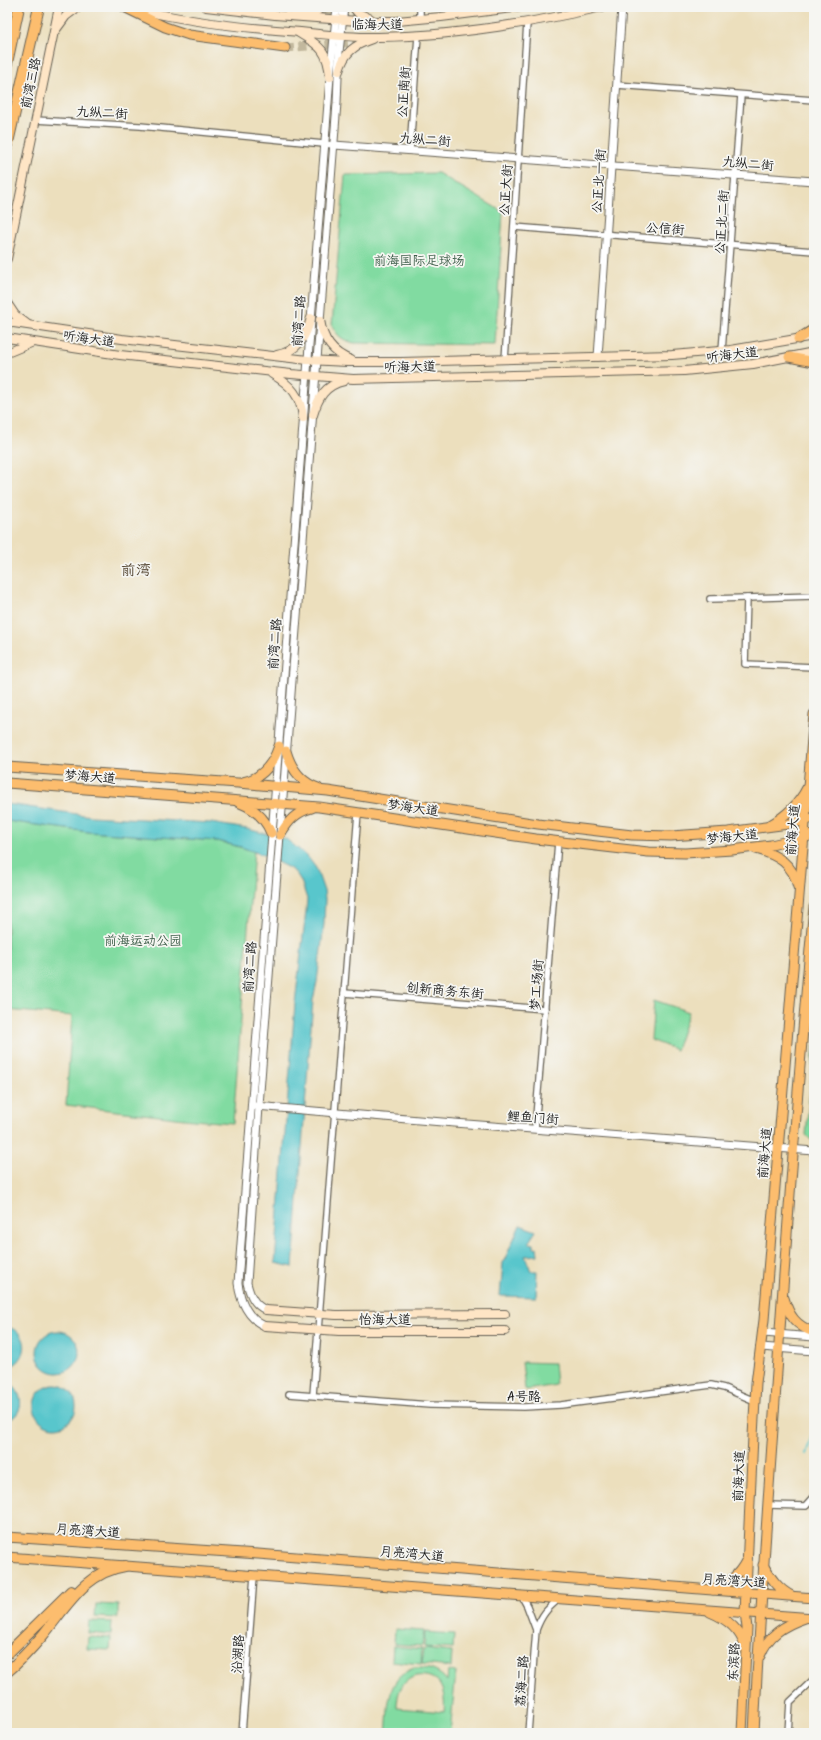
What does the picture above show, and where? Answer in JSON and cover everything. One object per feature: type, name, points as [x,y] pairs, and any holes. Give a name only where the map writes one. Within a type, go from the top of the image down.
[{"type":"highway","points":[[7,63],[19,7]]},
{"type":"highway","points":[[7,147],[39,7]]},
{"type":"highway","points":[[7,1654],[61,1599],[77,1587],[108,1570],[125,1566]]},
{"type":"highway","points":[[7,1672],[44,1634],[68,1602],[93,1578]]},
{"type":"main road","name":"前湾三路","points":[[7,259],[59,7]]},
{"type":"main road","points":[[52,35],[66,16],[78,7]]},
{"type":"main road","points":[[124,7],[165,27],[183,33],[207,38],[285,48]]},
{"type":"main road","name":"临海大道","points":[[128,7],[169,17],[219,25],[377,37],[418,36],[482,30],[527,23],[602,7]]},
{"type":"main road","name":"临海大道","points":[[206,7],[302,17],[376,21],[420,19],[521,7]]},
{"type":"main road","points":[[302,17],[310,16],[325,7]]},
{"type":"main road","points":[[353,7],[364,16],[376,21]]},
{"type":"main road","points":[[297,32],[313,41],[321,48],[327,59],[330,77]]},
{"type":"main road","points":[[339,71],[344,57],[354,47],[377,37]]},
{"type":"main road","points":[[7,303],[21,320],[34,326]]},
{"type":"main road","points":[[272,356],[287,352],[298,345],[306,335],[311,318]]},
{"type":"main road","points":[[320,320],[324,336],[330,348],[343,357],[355,362]]},
{"type":"main road","name":"听海大道","points":[[7,322],[122,339],[317,361],[355,362],[505,360],[672,355],[722,351],[814,336]]},
{"type":"main road","points":[[798,339],[814,330]]},
{"type":"main road","name":"听海大道","points":[[7,338],[34,343],[268,372],[353,379],[684,371],[741,365],[814,352]]},
{"type":"main road","points":[[7,353],[24,345],[34,343]]},
{"type":"main road","points":[[789,357],[814,362]]},
{"type":"main road","points":[[268,372],[293,388],[300,400],[303,418]]},
{"type":"main road","points":[[313,415],[318,400],[325,390],[336,383],[353,379]]},
{"type":"main road","name":"前海大道","points":[[746,1593],[755,1401],[763,1333],[777,1148],[804,838],[810,819],[810,773],[814,714]]},
{"type":"main road","points":[[238,783],[247,781],[265,771],[273,760],[279,746]]},
{"type":"main road","points":[[286,751],[290,762],[299,776],[313,786],[328,791]]},
{"type":"main road","name":"梦海大道","points":[[9,767],[280,786],[328,791],[538,824],[632,835],[677,836],[764,828],[810,819]]},
{"type":"main road","points":[[764,828],[784,816],[798,802],[807,787],[810,773]]},
{"type":"main road","name":"梦海大道","points":[[7,783],[319,807],[558,842],[648,852],[707,852],[753,848],[814,835]]},
{"type":"main road","points":[[227,799],[245,805],[257,812],[276,834],[304,810],[319,807]]},
{"type":"main road","points":[[753,848],[772,854],[784,861],[794,874],[800,894]]},
{"type":"main road","points":[[761,1594],[793,1149],[810,980],[814,907]]},
{"type":"main road","points":[[783,1287],[786,1306],[792,1318],[798,1324],[814,1332]]},
{"type":"main road","name":"怡海大道","points":[[266,1310],[319,1315],[505,1314]]},
{"type":"main road","name":"怡海大道","points":[[266,1326],[359,1332],[505,1331]]},
{"type":"main road","name":"月亮湾大道","points":[[7,1536],[258,1554],[814,1598]]},
{"type":"main road","points":[[7,1557],[811,1617]]},
{"type":"main road","points":[[712,1591],[732,1580],[740,1572],[747,1560]]},
{"type":"main road","points":[[763,1565],[778,1586],[786,1593],[796,1597]]},
{"type":"main road","name":"东滨路","points":[[742,1733],[747,1628],[745,1612],[746,1593]]},
{"type":"main road","name":"东滨路","points":[[754,1733],[761,1594]]},
{"type":"main road","points":[[702,1608],[718,1615],[732,1624],[740,1633],[746,1650]]},
{"type":"main road","points":[[757,1665],[765,1645],[773,1635],[786,1626],[811,1617]]},
{"type":"street","name":"前湾二路","points":[[337,7],[339,20]]},
{"type":"street","name":"前湾二路","points":[[266,1326],[255,1320],[247,1309],[241,1297],[238,1283],[269,862],[276,834],[279,803],[279,746],[324,144],[330,77],[339,20],[344,7]]},
{"type":"street","points":[[420,7],[420,19]]},
{"type":"street","name":"公正北一街","points":[[598,357],[622,7]]},
{"type":"street","name":"公正大街","points":[[505,360],[527,23]]},
{"type":"street","name":"前湾二路","points":[[280,786],[286,751],[334,145],[339,71],[337,35]]},
{"type":"street","name":"公正南街","points":[[410,150],[418,36]]},
{"type":"street","points":[[617,85],[814,100]]},
{"type":"street","name":"公正北二街","points":[[722,351],[741,95]]},
{"type":"street","name":"九纵二街","points":[[35,120],[140,126],[334,145],[814,181]]},
{"type":"street","name":"公信街","points":[[514,227],[814,251]]},
{"type":"street","points":[[710,599],[814,596]]},
{"type":"street","points":[[746,598],[745,664],[814,667]]},
{"type":"street","points":[[313,1395],[358,813]]},
{"type":"street","name":"前湾二路","points":[[266,1310],[252,1299],[247,1283],[278,865],[276,834]]},
{"type":"street","name":"梦工场街","points":[[535,1129],[558,842]]},
{"type":"street","name":"创新商务东街","points":[[344,993],[545,1009]]},
{"type":"street","name":"鲤鱼门街","points":[[251,1105],[814,1151]]},
{"type":"street","points":[[763,1333],[814,1337]]},
{"type":"street","points":[[761,1347],[814,1351]]},
{"type":"street","name":"A号路","points":[[289,1394],[430,1405],[524,1408],[561,1405],[711,1385],[724,1388],[755,1401]]},
{"type":"street","points":[[768,1505],[806,1506],[814,1497]]},
{"type":"street","name":"沿湖路","points":[[242,1733],[254,1576]]},
{"type":"street","name":"荔海二路","points":[[521,1596],[527,1606],[536,1630]]},
{"type":"street","name":"荔海二路","points":[[528,1733],[536,1630],[544,1613],[560,1598]]},
{"type":"street","points":[[788,1733],[790,1702],[814,1679]]},
{"type":"green space","name":"前海国际足球场","points":[[438,173],[503,212],[495,345],[354,343],[343,339],[338,335],[332,325],[345,175]]},
{"type":"green space","name":"前海运动公园","points":[[7,821],[89,832],[217,841],[254,851],[233,1123],[193,1120],[66,1105],[72,1016],[7,1010]]},
{"type":"green space","points":[[654,1000],[689,1012],[676,1050],[651,1040]]},
{"type":"green space","points":[[814,1044],[814,1140],[811,1140],[806,1135]]},
{"type":"green space","points":[[522,1362],[554,1363],[556,1385],[526,1390]]},
{"type":"green space","points":[[96,1604],[118,1605],[118,1618],[95,1617]]},
{"type":"green space","points":[[89,1621],[112,1622],[111,1635],[88,1633]]},
{"type":"green space","points":[[395,1629],[424,1631],[422,1646],[394,1644]]},
{"type":"green space","points":[[425,1632],[454,1634],[453,1649],[424,1647]]},
{"type":"green space","points":[[88,1637],[111,1638],[110,1650],[87,1649]]},
{"type":"green space","points":[[393,1646],[422,1649],[421,1664],[392,1661]]},
{"type":"green space","points":[[424,1649],[452,1652],[451,1667],[422,1664]]},
{"type":"green space","points":[[414,1668],[424,1668],[440,1674],[447,1681],[448,1671],[456,1672],[450,1733],[386,1733],[390,1695],[393,1686],[405,1673]],"holes":[[[416,1676],[431,1678],[440,1685],[443,1691],[444,1712],[397,1708],[398,1697],[403,1684]]]},
{"type":"water","points":[[7,804],[91,816],[211,823],[247,829],[286,839],[307,856],[316,868],[324,891],[324,924],[317,982],[313,1000],[293,1267],[275,1263],[295,1003],[307,899],[301,881],[296,873],[289,868],[263,855],[241,847],[217,841],[89,832],[7,821]]},
{"type":"water","points":[[520,1225],[536,1231],[528,1243],[534,1244],[534,1248],[537,1247],[538,1255],[525,1256],[531,1271],[537,1271],[536,1297],[500,1296],[503,1263]]},
{"type":"water","points":[[7,1327],[15,1330],[20,1335],[24,1340],[25,1347],[20,1359],[15,1364],[7,1368]]},
{"type":"water","points":[[54,1331],[62,1331],[70,1334],[76,1340],[79,1352],[76,1364],[70,1370],[62,1373],[54,1373],[46,1370],[40,1364],[37,1356],[37,1348],[40,1340],[46,1334]]},
{"type":"water","points":[[7,1381],[17,1390],[20,1407],[18,1413],[7,1421]]},
{"type":"water","points":[[51,1385],[59,1385],[67,1388],[73,1394],[76,1406],[73,1418],[67,1424],[59,1427],[51,1427],[43,1424],[37,1418],[34,1410],[34,1402],[37,1394],[43,1388]]},
{"type":"waterway","points":[[806,1454],[814,1429]]},
{"type":"tunnel","points":[[312,7],[366,16]]},
{"type":"tunnel","points":[[285,48],[367,41]]},
{"type":"district","name":"前湾","points":[[136,570]]}]
